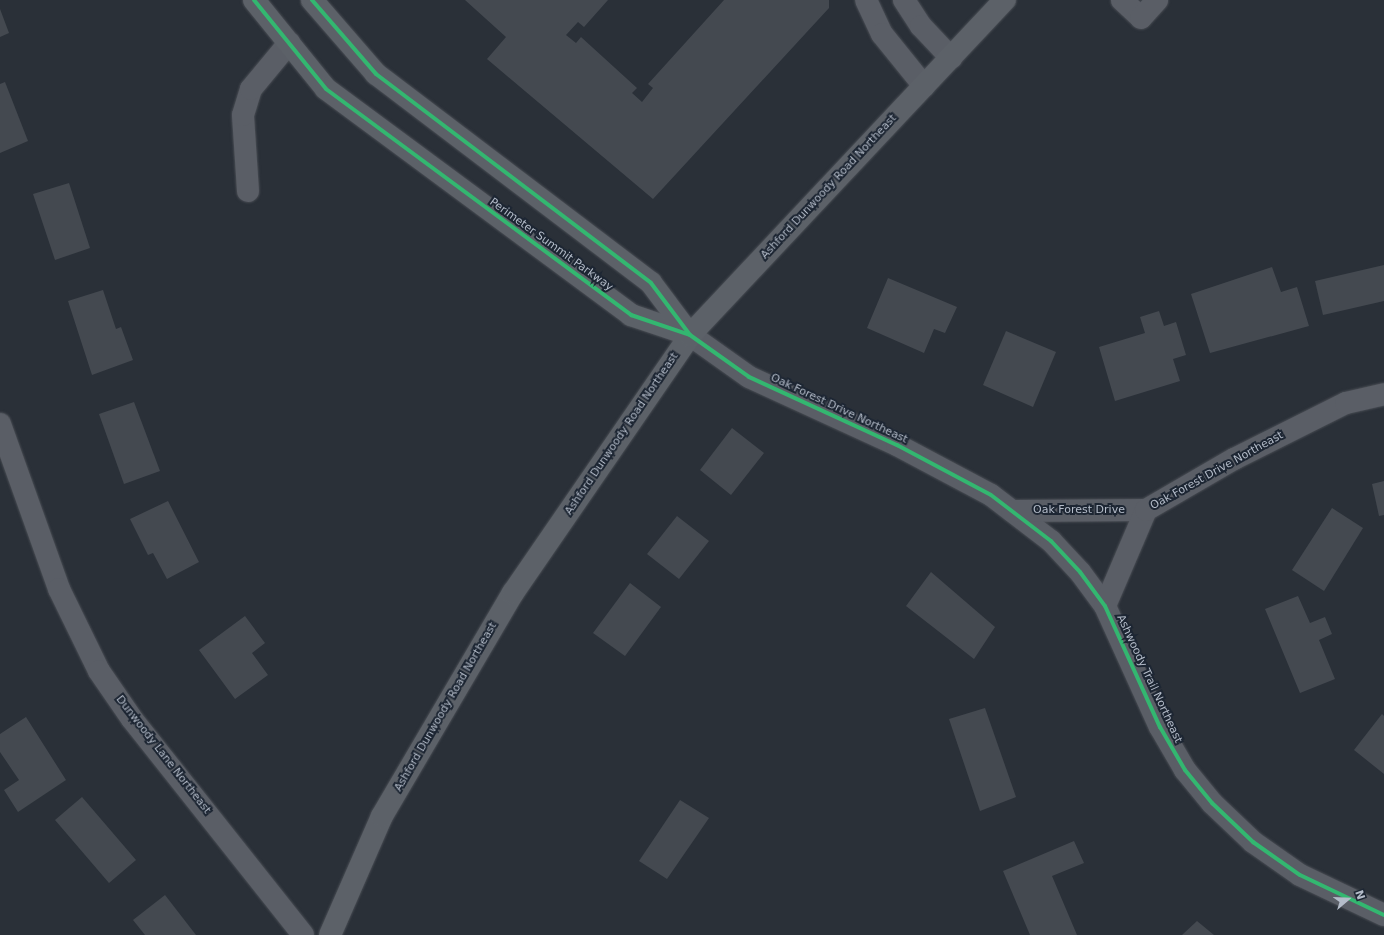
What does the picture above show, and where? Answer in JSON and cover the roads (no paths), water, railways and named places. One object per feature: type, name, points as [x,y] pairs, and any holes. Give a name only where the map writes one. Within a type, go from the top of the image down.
[{"type":"main road","name":"Perimeter Summit Parkway","points":[[254,0],[326,89],[578,278],[631,315],[690,335]]},
{"type":"main road","points":[[312,0],[376,74],[652,283],[690,335]]},
{"type":"main road","name":"Ashford Dunwoody Road Northeast","points":[[330,935],[382,816],[513,593],[690,335],[1005,0]]},
{"type":"street","points":[[866,0],[882,34],[924,86]]},
{"type":"street","points":[[904,0],[921,26],[950,58]]},
{"type":"street","points":[[1122,0],[1141,18],[1157,0]]},
{"type":"street","points":[[248,191],[242,115],[251,89],[290,43]]},
{"type":"street","name":"Oak Forest Drive Northeast","points":[[690,335],[749,377],[897,445],[991,495],[1051,541],[1080,572],[1105,606]]},
{"type":"street","name":"Oak Forest Drive Northeast","points":[[1105,606],[1146,510],[1311,420],[1346,404],[1384,394]]},
{"type":"street","name":"Dunwoody Lane Northeast","points":[[0,424],[59,589],[99,671],[132,719],[303,935]]},
{"type":"street","name":"Oak Forest Drive","points":[[1012,511],[1146,510]]},
{"type":"street","name":"Ashwoody Trail Northeast","points":[[1105,606],[1160,727],[1185,770],[1212,803],[1253,842],[1300,875],[1384,915]]}]
